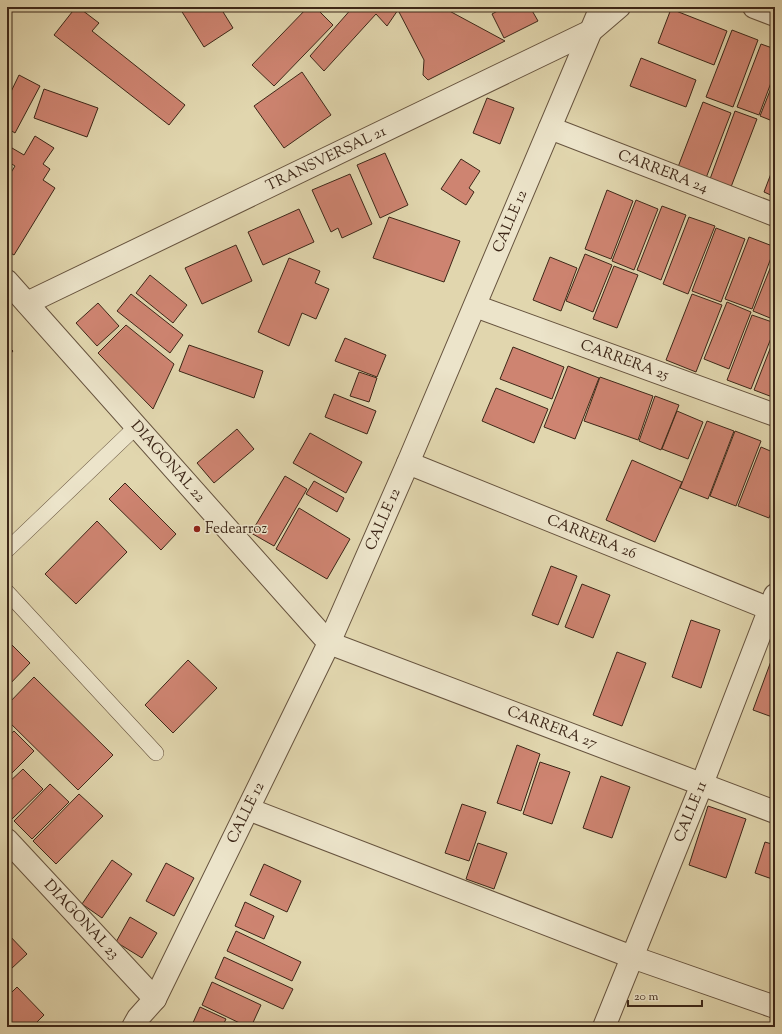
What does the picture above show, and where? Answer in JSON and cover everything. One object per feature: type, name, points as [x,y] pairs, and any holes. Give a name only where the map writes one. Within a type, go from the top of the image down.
[{"type":"street","name":"CALLE 12","points":[[131,1024],[155,999],[330,643],[602,7]]},
{"type":"street","name":"TRANSVERSAL 21","points":[[27,303],[591,31],[619,7]]},
{"type":"street","points":[[754,7],[775,15]]},
{"type":"street","name":"CARRERA 24","points":[[550,128],[775,215]]},
{"type":"street","name":"DIAGONAL 22","points":[[7,281],[330,643]]},
{"type":"street","name":"CARRERA 25","points":[[475,306],[775,415]]},
{"type":"street","name":"CARRERA 26","points":[[408,463],[773,605]]},
{"type":"street","name":"CALLE 11","points":[[604,1027],[773,605]]},
{"type":"street","name":"CARRERA 27","points":[[330,643],[775,812]]},
{"type":"street","points":[[248,809],[632,957],[775,1007]]},
{"type":"street","name":"DIAGONAL 23","points":[[7,840],[155,999]]},
{"type":"lane","points":[[7,550],[137,426]]},
{"type":"lane","points":[[7,592],[156,753]]},
{"type":"building","points":[[76,7],[99,23],[92,31],[185,105],[169,125],[54,35]]},
{"type":"building","points":[[179,7],[220,7],[233,28],[204,47]]},
{"type":"building","points":[[308,7],[315,7],[333,25],[274,86],[252,65]]},
{"type":"building","points":[[353,7],[400,7],[387,26],[376,14],[324,71],[310,56]]},
{"type":"building","points":[[403,7],[442,7],[505,41],[428,80],[423,75],[424,60],[399,12]]},
{"type":"building","points":[[505,7],[530,7],[538,21],[504,38],[492,14]]},
{"type":"building","points":[[671,9],[727,31],[714,65],[658,43]]},
{"type":"building","points":[[732,30],[758,40],[733,107],[706,97]]},
{"type":"building","points":[[761,44],[775,49],[775,72],[759,115],[737,107]]},
{"type":"building","points":[[641,58],[696,80],[686,107],[630,86]]},
{"type":"building","points":[[302,72],[331,115],[284,148],[254,106]]},
{"type":"building","points":[[19,75],[40,86],[15,133],[7,128],[7,100]]},
{"type":"building","points":[[775,78],[775,122],[760,116]]},
{"type":"building","points":[[44,89],[98,108],[87,137],[34,118]]},
{"type":"building","points":[[487,98],[514,108],[500,144],[473,133]]},
{"type":"building","points":[[703,102],[731,113],[706,178],[678,167]]},
{"type":"building","points":[[735,111],[757,119],[731,187],[710,179]]},
{"type":"building","points":[[35,136],[54,148],[43,164],[50,169],[43,180],[55,188],[14,255],[7,251],[7,179],[15,166],[7,161],[7,156],[12,148],[24,155]]},
{"type":"building","points":[[385,153],[408,205],[380,218],[357,165]]},
{"type":"building","points":[[461,159],[480,171],[469,188],[474,192],[466,205],[441,189]]},
{"type":"building","points":[[775,163],[775,197],[764,192]]},
{"type":"building","points":[[350,174],[372,224],[342,238],[338,228],[331,232],[312,190]]},
{"type":"building","points":[[607,190],[633,201],[611,259],[585,249]]},
{"type":"building","points":[[636,200],[658,209],[634,270],[612,261]]},
{"type":"building","points":[[662,206],[686,215],[661,280],[637,270]]},
{"type":"building","points":[[299,209],[314,242],[263,265],[248,232]]},
{"type":"building","points":[[389,217],[460,241],[444,282],[373,258]]},
{"type":"building","points":[[689,217],[715,226],[688,294],[663,284]]},
{"type":"building","points":[[716,228],[745,239],[721,302],[692,291]]},
{"type":"building","points":[[749,237],[775,247],[752,309],[725,299]]},
{"type":"building","points":[[236,245],[252,281],[202,304],[185,268]]},
{"type":"building","points":[[585,254],[612,265],[593,312],[566,301]]},
{"type":"building","points":[[775,256],[775,320],[753,311]]},
{"type":"building","points":[[550,257],[577,268],[561,311],[533,300]]},
{"type":"building","points":[[289,258],[320,271],[315,283],[329,289],[316,319],[302,313],[289,346],[258,332]]},
{"type":"building","points":[[614,266],[638,275],[617,328],[593,319]]},
{"type":"building","points":[[150,275],[187,305],[173,323],[136,293]]},
{"type":"building","points":[[131,294],[183,335],[170,353],[117,311]]},
{"type":"building","points":[[692,294],[722,305],[696,372],[666,360]]},
{"type":"building","points":[[727,302],[751,312],[729,369],[704,359]]},
{"type":"building","points":[[98,303],[119,326],[97,346],[76,323]]},
{"type":"building","points":[[752,315],[775,323],[775,328],[751,389],[727,380]]},
{"type":"building","points":[[126,325],[174,364],[153,409],[98,353]]},
{"type":"building","points":[[775,336],[775,398],[754,390]]},
{"type":"building","points":[[345,338],[386,355],[377,377],[335,361]]},
{"type":"building","points":[[7,345],[13,351],[7,358]]},
{"type":"building","points":[[189,345],[263,371],[254,398],[179,371]]},
{"type":"building","points":[[513,347],[564,367],[552,399],[500,379]]},
{"type":"building","points":[[568,366],[599,378],[575,439],[544,427]]},
{"type":"building","points":[[359,372],[377,378],[369,402],[350,396]]},
{"type":"building","points":[[600,377],[653,396],[638,440],[584,421]]},
{"type":"building","points":[[496,388],[548,409],[534,443],[482,421]]},
{"type":"building","points":[[334,394],[376,411],[367,434],[325,417]]},
{"type":"building","points":[[655,396],[679,405],[661,450],[639,441]]},
{"type":"building","points":[[677,411],[703,422],[688,459],[662,449]]},
{"type":"building","points":[[707,421],[734,431],[708,499],[680,488]]},
{"type":"building","points":[[237,429],[254,449],[214,483],[197,463]]},
{"type":"building","points":[[735,431],[761,441],[736,506],[710,496]]},
{"type":"building","points":[[310,433],[362,462],[346,493],[293,463]]},
{"type":"building","points":[[761,447],[775,453],[775,502],[769,518],[738,506]]},
{"type":"building","points":[[632,460],[682,482],[655,542],[606,520]]},
{"type":"building","points":[[285,476],[307,489],[274,546],[251,533]]},
{"type":"building","points":[[314,481],[344,498],[337,512],[306,494]]},
{"type":"building","points":[[125,483],[176,534],[161,550],[109,499]]},
{"type":"building","points":[[299,508],[350,539],[327,579],[276,549]]},
{"type":"building","points":[[97,521],[127,552],[76,604],[45,574]]},
{"type":"building","points":[[551,566],[577,576],[558,625],[532,615]]},
{"type":"building","points":[[582,584],[610,595],[593,638],[565,627]]},
{"type":"building","points":[[691,620],[720,630],[701,688],[672,677]]},
{"type":"building","points":[[7,640],[30,663],[7,687]]},
{"type":"building","points":[[617,652],[646,663],[622,726],[593,715]]},
{"type":"building","points":[[774,653],[775,654],[775,718],[753,710]]},
{"type":"building","points":[[188,660],[217,688],[173,733],[145,705]]},
{"type":"building","points":[[34,677],[113,755],[78,790],[7,720],[7,705]]},
{"type":"building","points":[[14,731],[34,751],[7,778],[7,737]]},
{"type":"building","points":[[517,745],[540,754],[521,811],[497,803]]},
{"type":"building","points":[[540,762],[570,772],[552,824],[523,814]]},
{"type":"building","points":[[23,769],[43,789],[12,819],[7,814],[7,784]]},
{"type":"building","points":[[601,776],[630,787],[612,838],[583,828]]},
{"type":"building","points":[[50,784],[69,802],[32,839],[14,821]]},
{"type":"building","points":[[79,794],[103,816],[56,864],[33,841]]},
{"type":"building","points":[[462,804],[486,812],[469,861],[445,853]]},
{"type":"building","points":[[708,806],[746,819],[726,878],[689,865]]},
{"type":"building","points":[[765,842],[775,845],[775,880],[755,873]]},
{"type":"building","points":[[478,843],[507,853],[494,889],[466,879]]},
{"type":"building","points":[[112,860],[132,874],[102,918],[82,904]]},
{"type":"building","points":[[166,863],[194,878],[174,916],[146,901]]},
{"type":"building","points":[[264,864],[301,881],[287,912],[250,895]]},
{"type":"building","points":[[245,902],[274,916],[264,939],[235,926]]},
{"type":"building","points":[[130,917],[157,933],[142,958],[116,942]]},
{"type":"building","points":[[236,931],[301,962],[292,981],[227,951]]},
{"type":"building","points":[[7,933],[27,954],[11,969],[7,965]]},
{"type":"building","points":[[224,957],[293,989],[283,1009],[215,978]]},
{"type":"building","points":[[212,982],[261,1005],[251,1027],[248,1027],[202,1005]]},
{"type":"building","points":[[17,987],[44,1015],[32,1027],[7,1027],[7,997]]},
{"type":"building","points":[[200,1007],[226,1019],[222,1027],[196,1027],[192,1025]]},
{"type":"place","name":"Fedearroz","points":[[197,529]]}]
